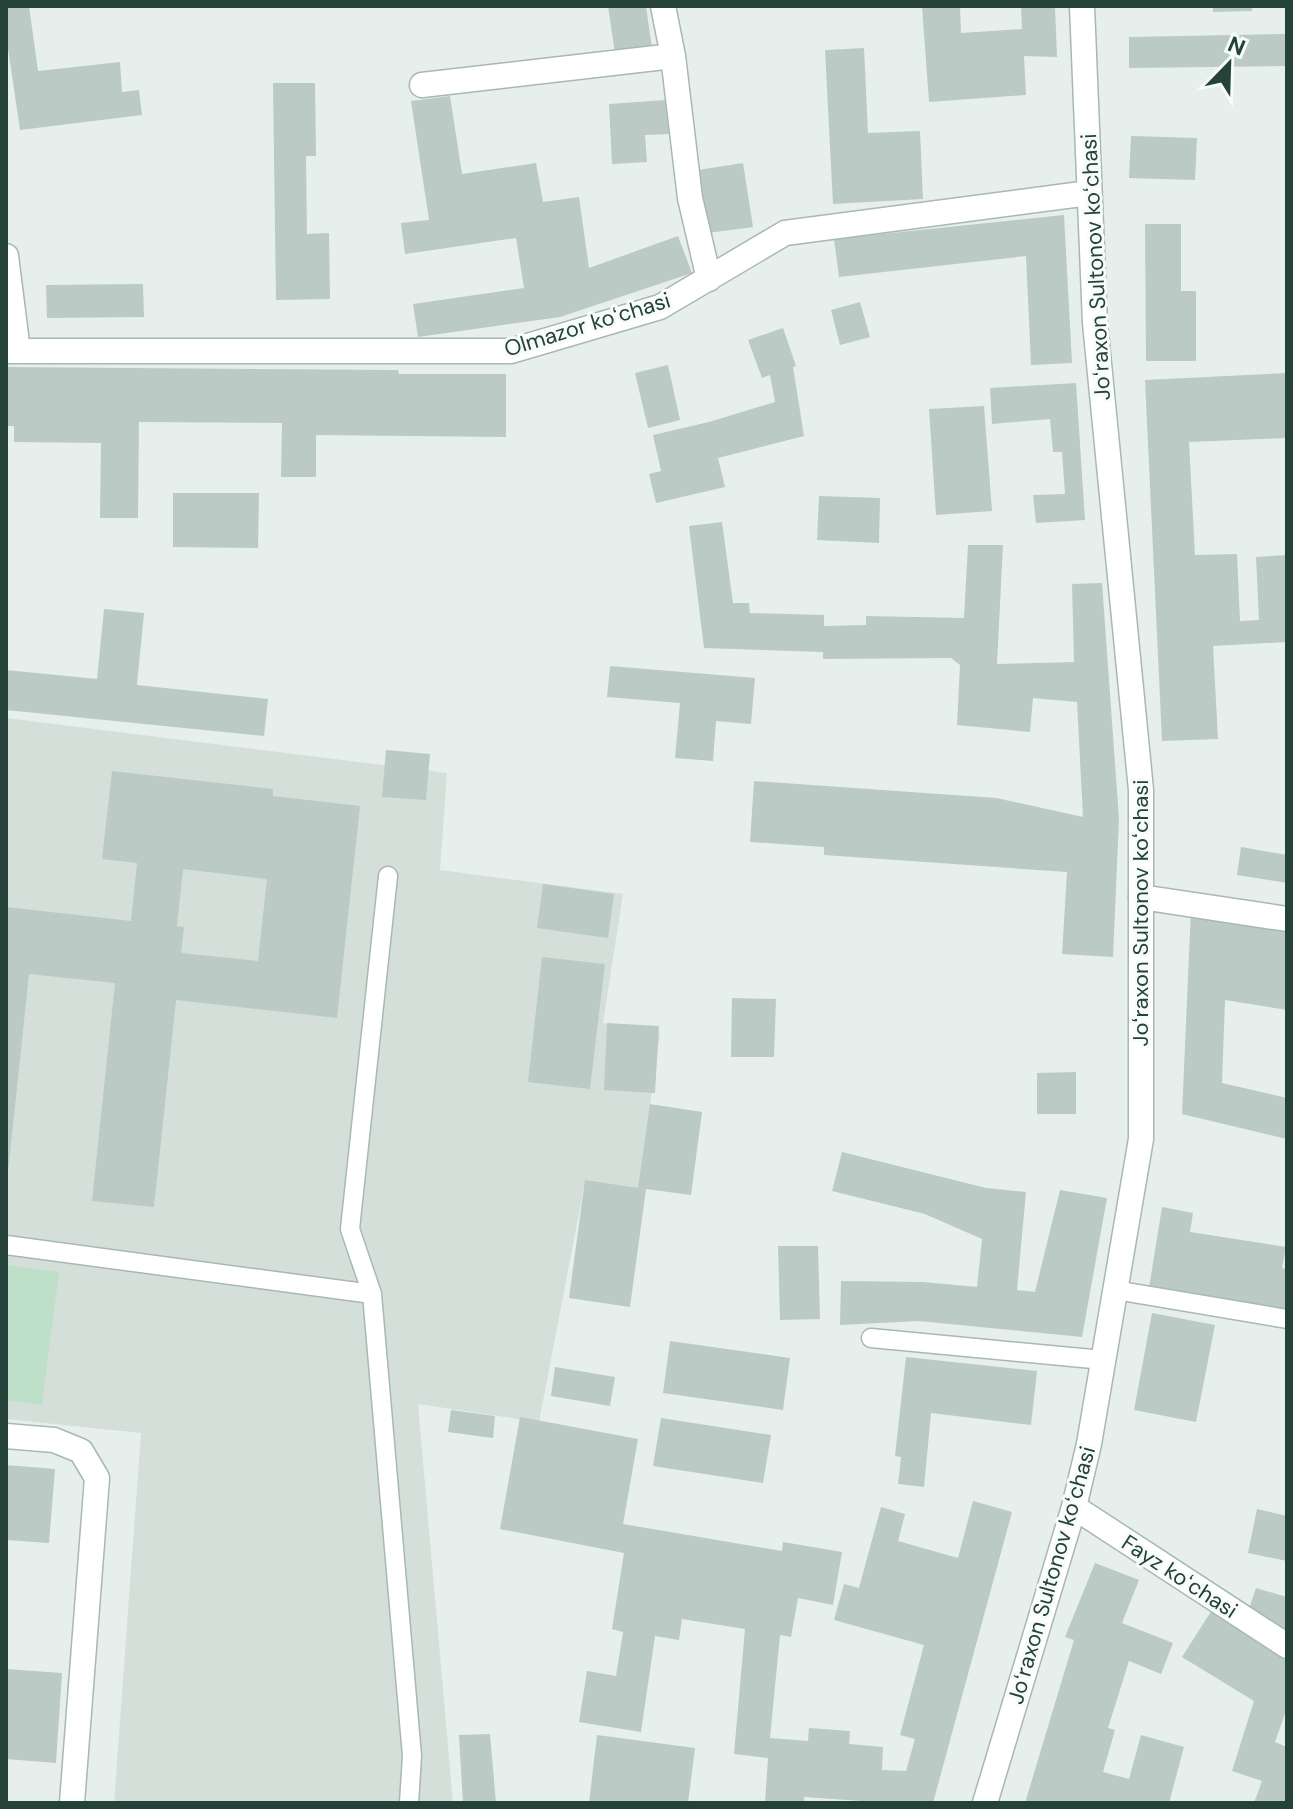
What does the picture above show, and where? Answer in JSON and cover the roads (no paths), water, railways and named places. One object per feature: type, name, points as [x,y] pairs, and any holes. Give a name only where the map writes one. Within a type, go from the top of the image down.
[{"type":"street","points":[[663,6],[673,56],[690,198],[709,279]]},
{"type":"street","name":"Joʻraxon Sultonov koʻchasi","points":[[985,1803],[1074,1507],[1089,1444],[1141,1139],[1141,790],[1095,323],[1082,6]]},
{"type":"street","points":[[422,85],[673,56]]},
{"type":"street","name":"Olmazor koʻchasi","points":[[6,256],[12,351],[511,351],[660,307],[785,233],[1089,193]]},
{"type":"street","points":[[1141,897],[1287,919]]},
{"type":"street","points":[[6,1436],[54,1440],[81,1451],[97,1478],[72,1803]]},
{"type":"street","name":"Fayz koʻchasi","points":[[1074,1507],[1287,1646]]},
{"type":"lane","points":[[388,876],[350,1229],[372,1294],[412,1756],[409,1803]]},
{"type":"lane","points":[[6,1245],[372,1294]]},
{"type":"lane","points":[[1115,1290],[1287,1319]]},
{"type":"lane","points":[[871,1338],[1103,1360]]}]
